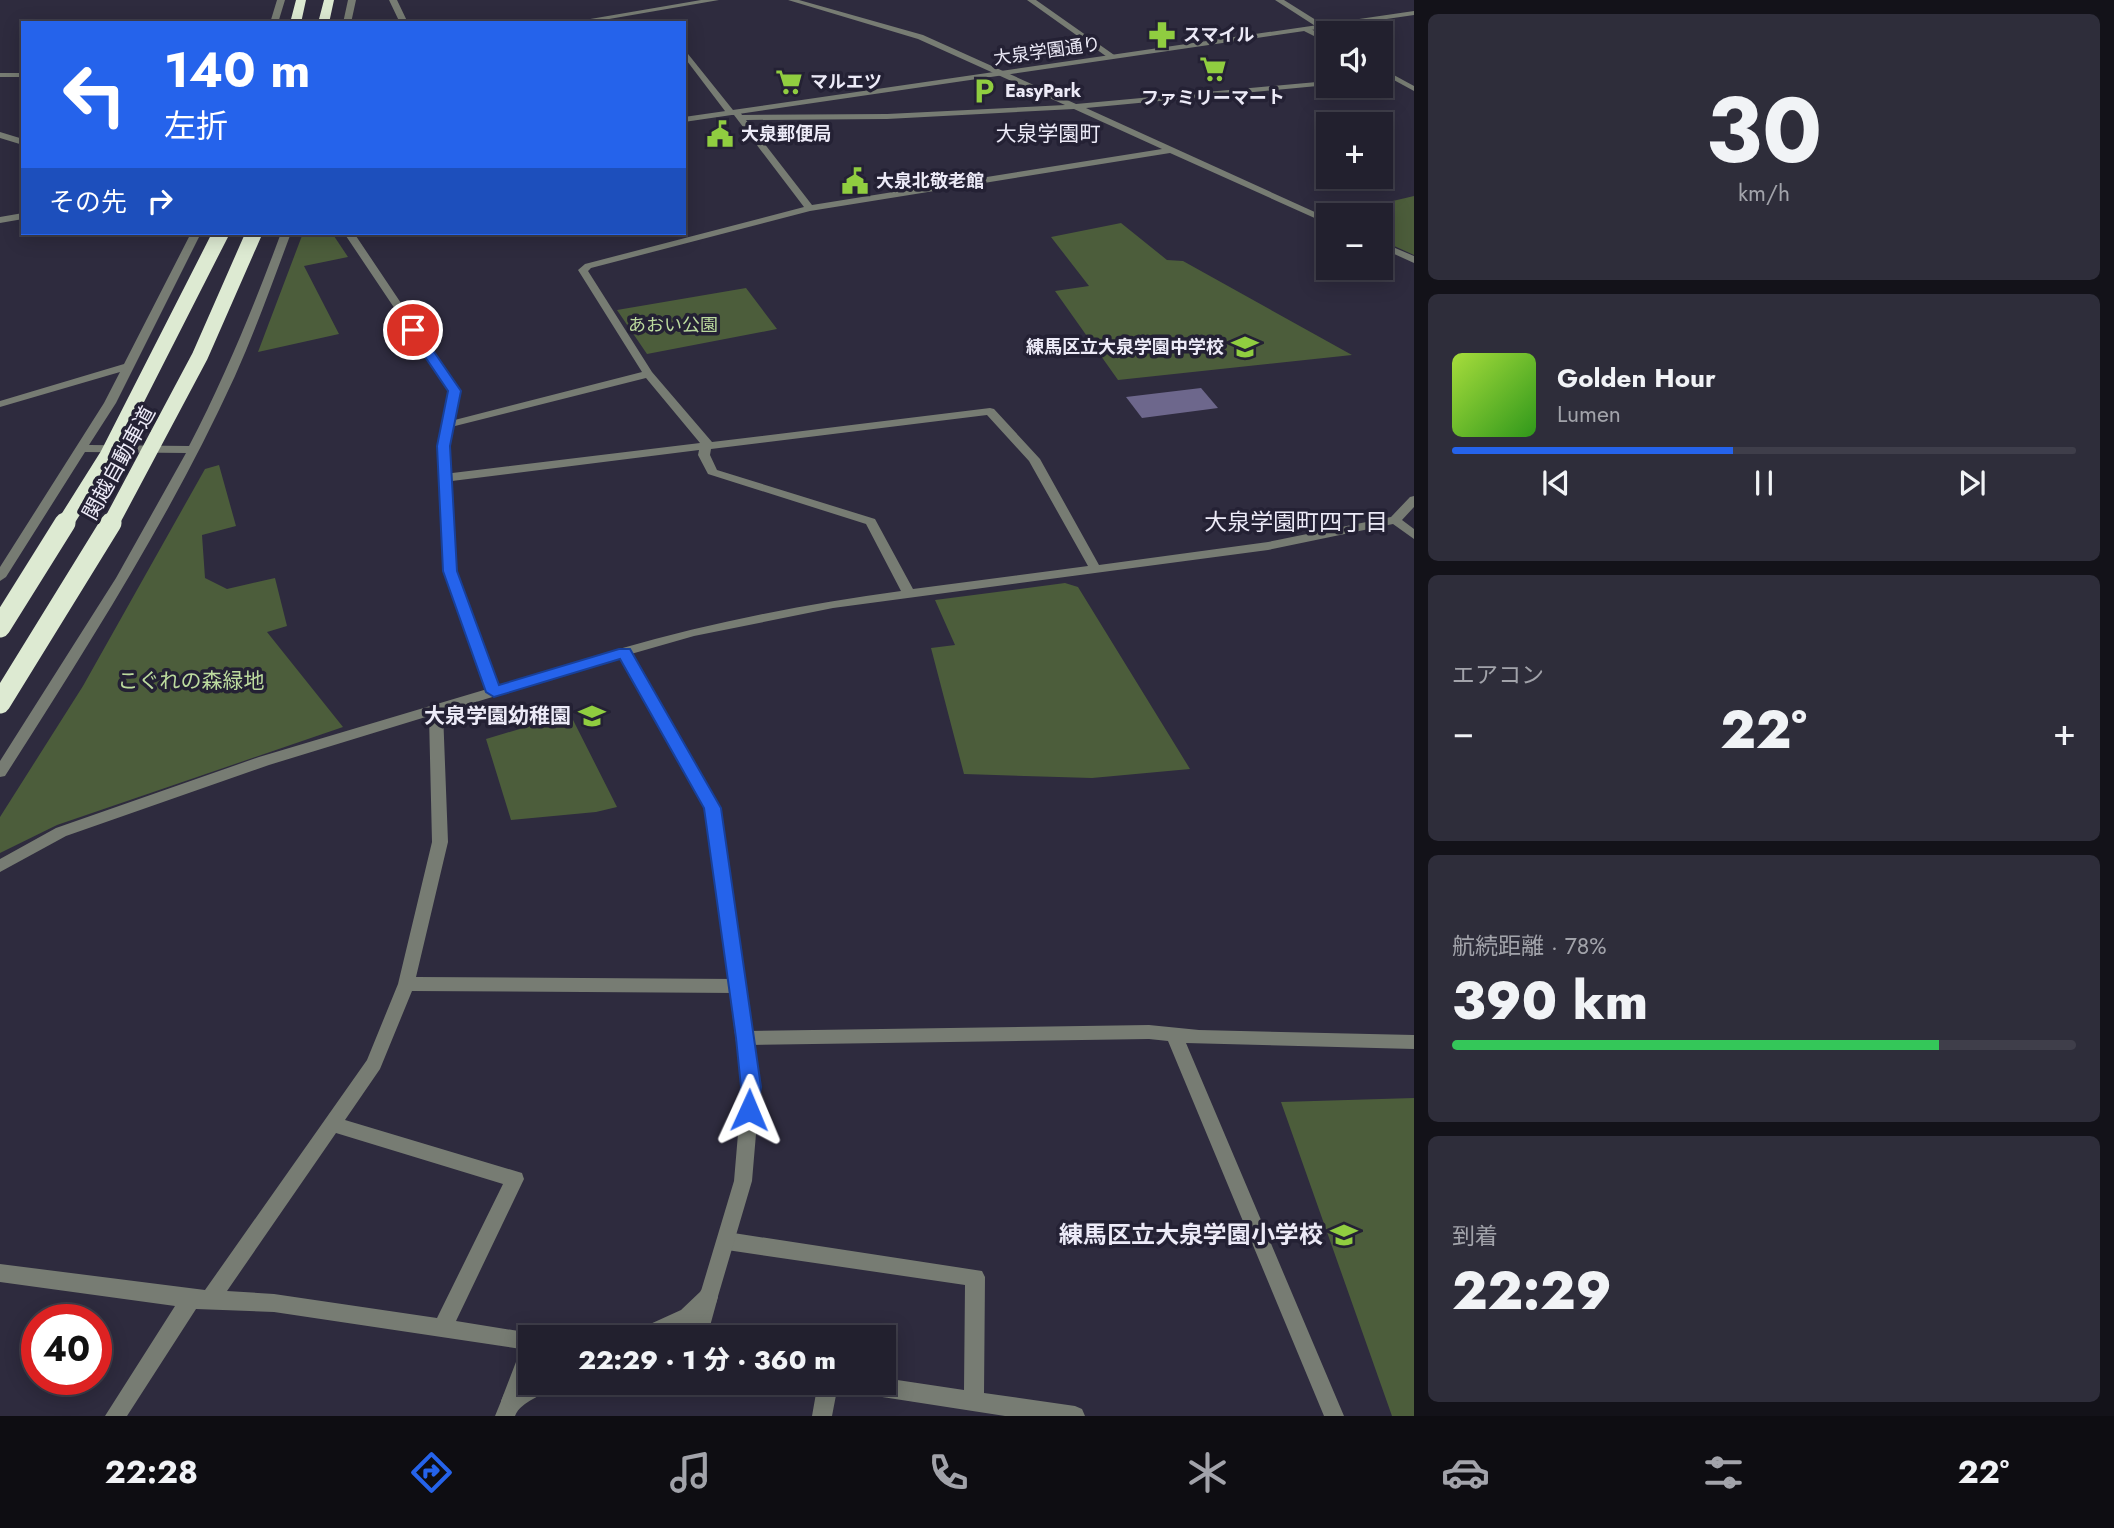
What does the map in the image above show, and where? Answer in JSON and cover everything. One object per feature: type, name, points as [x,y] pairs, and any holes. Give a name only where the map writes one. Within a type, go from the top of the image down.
[{"type":"highway","points":[[296,21],[302,0]]},
{"type":"highway","points":[[324,21],[329,0]]},
{"type":"highway","name":"関越自動車道","points":[[0,627],[108,455],[220,235]]},
{"type":"highway","name":"関越自動車道","points":[[0,703],[116,518],[159,439],[196,366],[253,235]]},
{"type":"street","points":[[275,21],[281,0]]},
{"type":"street","points":[[348,21],[352,0]]},
{"type":"street","points":[[393,0],[403,21]]},
{"type":"street","points":[[588,21],[654,13],[715,0]]},
{"type":"street","points":[[792,0],[841,17],[921,37],[1316,215]]},
{"type":"street","points":[[1031,0],[1113,57]]},
{"type":"street","points":[[1279,0],[1316,23]]},
{"type":"street","name":"大泉学園通り","points":[[1362,21],[1414,13]]},
{"type":"street","name":"大泉学園通り","points":[[686,120],[1316,28]]},
{"type":"street","points":[[1307,29],[1316,34]]},
{"type":"street","points":[[686,53],[810,208]]},
{"type":"street","points":[[0,75],[21,75]]},
{"type":"street","points":[[1393,77],[1414,89]]},
{"type":"street","points":[[736,114],[836,120],[1080,107],[1316,84]]},
{"type":"street","points":[[0,135],[21,141]]},
{"type":"street","points":[[909,593],[871,522],[712,472],[704,455],[706,442],[648,374],[583,270],[588,266],[810,208],[1171,150]]},
{"type":"street","points":[[0,220],[21,216]]},
{"type":"street","points":[[0,577],[110,403],[195,235]]},
{"type":"street","points":[[0,772],[88,637],[192,450],[261,306],[285,235]]},
{"type":"street","points":[[350,235],[454,391],[443,446],[450,571],[494,692]]},
{"type":"street","points":[[1393,250],[1414,260]]},
{"type":"street","points":[[0,404],[126,367]]},
{"type":"street","points":[[447,425],[648,374]]},
{"type":"street","points":[[444,478],[990,411],[1034,459],[1096,570]]},
{"type":"street","points":[[81,448],[192,450]]},
{"type":"street","points":[[0,866],[61,832],[264,761],[692,632],[821,606],[909,593],[1214,555],[1403,516],[1414,500]]},
{"type":"street","points":[[1403,516],[1414,535]]},
{"type":"street","points":[[624,652],[712,808],[746,1038],[751,1087],[743,1181],[701,1325]]},
{"type":"street","points":[[115,1416],[374,1064],[406,984],[440,842],[436,708]]},
{"type":"street","points":[[406,984],[737,986]]},
{"type":"street","points":[[746,1038],[1149,1032],[1414,1042]]},
{"type":"street","points":[[1174,1034],[1334,1416]]},
{"type":"street","points":[[331,1124],[515,1179],[443,1327]]},
{"type":"street","points":[[727,1241],[975,1277],[974,1401]]},
{"type":"street","points":[[0,1273],[201,1300],[274,1304],[518,1339]]},
{"type":"street","points":[[670,1325],[688,1317],[709,1296]]},
{"type":"street","points":[[508,1408],[518,1382]]},
{"type":"street","points":[[896,1390],[1075,1416]]},
{"type":"street","points":[[508,1408],[524,1395]]},
{"type":"street","points":[[822,1416],[826,1395]]},
{"type":"green space","points":[[1414,196],[1414,255],[1393,245],[1393,203],[1384,203]]},
{"type":"green space","points":[[1121,223],[1167,260],[1183,261],[1352,355],[1118,380],[1055,291],[1089,286],[1051,237]]},
{"type":"green space","points":[[302,235],[333,235],[348,257],[304,266],[339,334],[258,352]]},
{"type":"green space","name":"あおい公園","points":[[746,288],[777,329],[647,354],[617,310]]},
{"type":"green space","name":"こぐれの森緑地","points":[[219,465],[236,526],[202,535],[205,578],[227,589],[275,578],[287,626],[267,632],[343,727],[57,825],[0,853],[0,817],[83,686],[205,469]]},
{"type":"green space","points":[[1065,583],[1078,587],[1190,769],[1092,778],[964,774],[931,648],[955,645],[935,600]]},
{"type":"green space","points":[[570,714],[617,807],[596,812],[511,820],[486,739]]},
{"type":"green space","points":[[1414,1098],[1414,1416],[1392,1416],[1281,1102]]},
{"type":"shaded area","points":[[1201,388],[1218,408],[1142,418],[1126,397]]},
{"type":"place","name":"スマイル","points":[[1162,35]]},
{"type":"place","name":"ファミリーマート","points":[[1213,69]]},
{"type":"place","name":"マルエツ","points":[[789,82]]},
{"type":"place","name":"EasyPark","points":[[984,91]]},
{"type":"place","name":"大泉郵便局","points":[[720,134]]},
{"type":"place","name":"大泉北敬老館","points":[[855,181]]},
{"type":"place","name":"練馬区立大泉学園中学校","points":[[1245,347]]},
{"type":"place","name":"大泉学園幼稚園","points":[[592,716]]},
{"type":"place","name":"練馬区立大泉学園小学校","points":[[1344,1235]]},
{"type":"district","name":"大泉学園町","points":[[1048,134]]},
{"type":"district","name":"大泉学園町四丁目","points":[[1296,522]]},
{"type":"route","points":[[413,330],[454,391],[443,446],[450,571],[494,692],[624,652],[712,808],[746,1038],[751,1087],[749,1110]]}]
